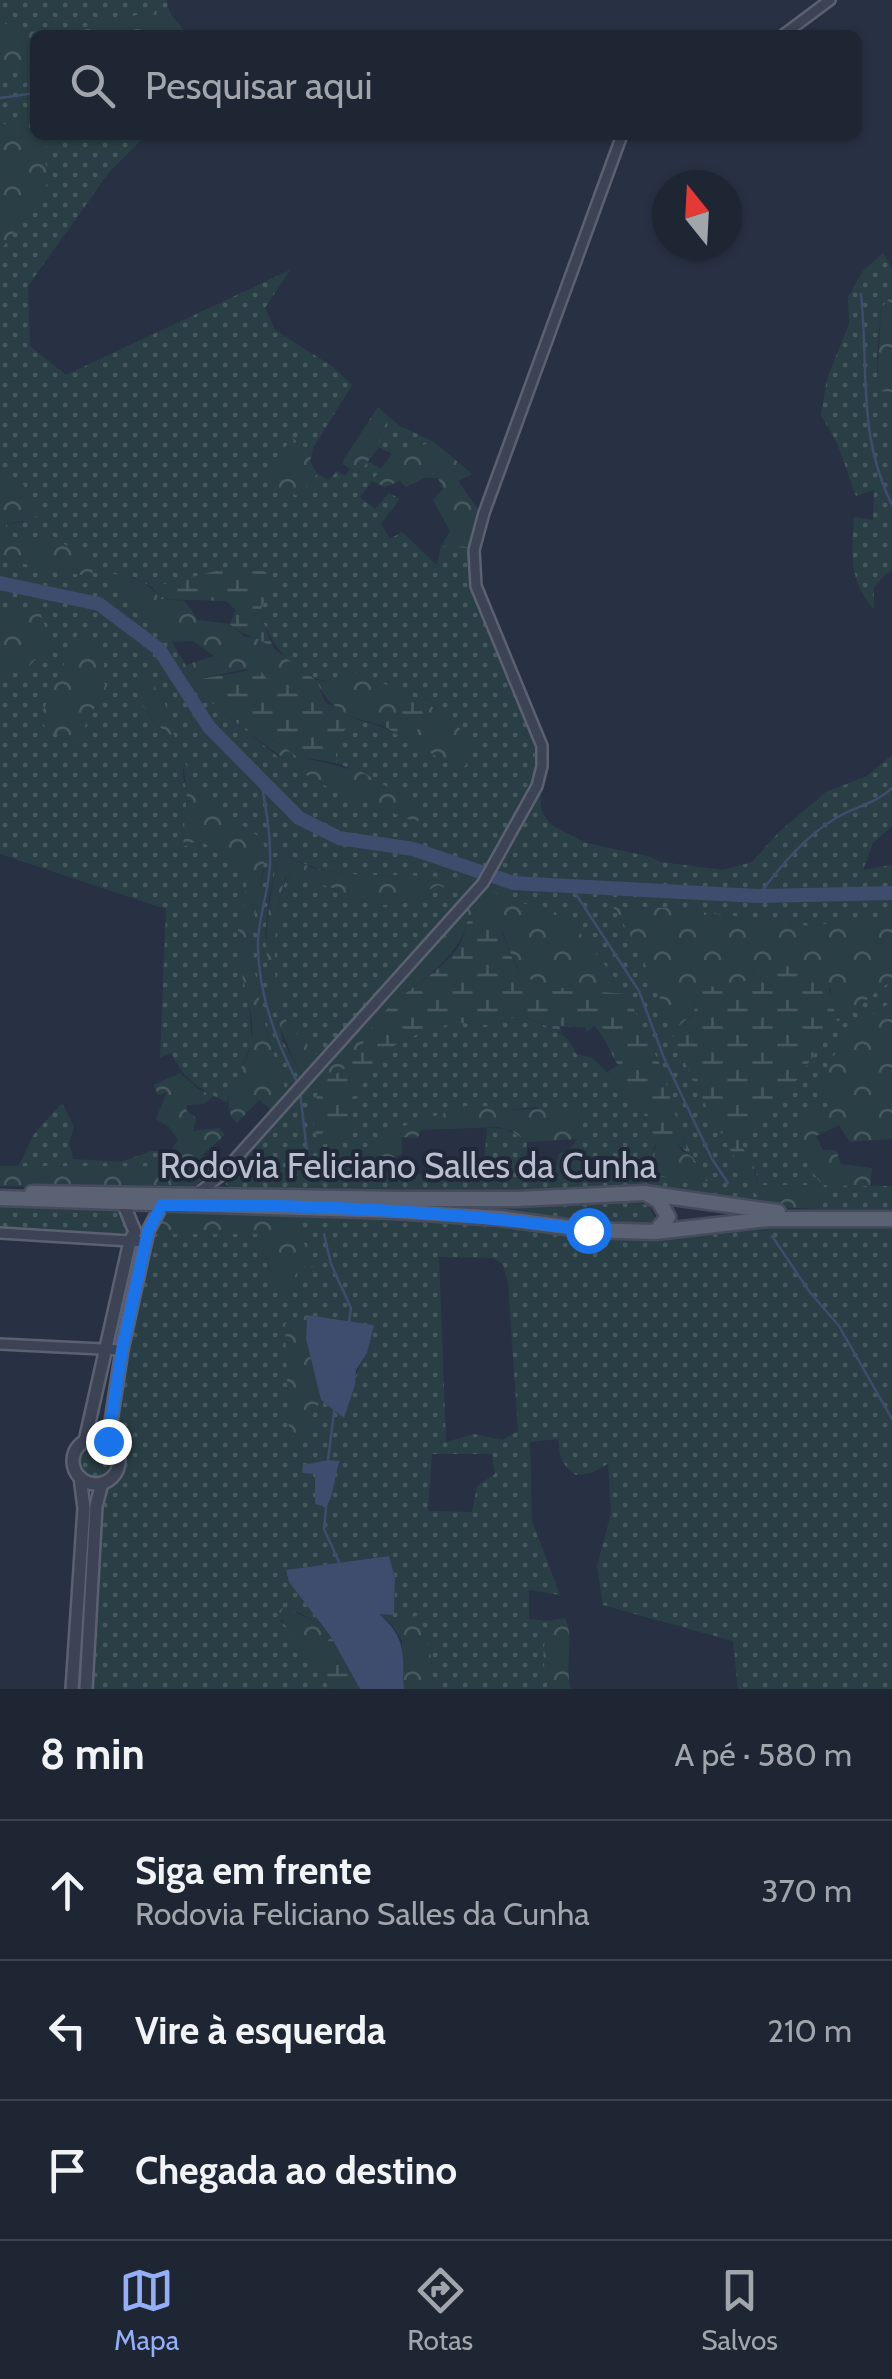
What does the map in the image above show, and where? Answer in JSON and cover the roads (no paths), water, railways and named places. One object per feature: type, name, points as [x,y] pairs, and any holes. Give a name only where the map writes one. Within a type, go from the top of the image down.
[{"type":"main road","name":"Rodovia Feliciano Salles da Cunha","points":[[0,1196],[63,1192],[517,1199],[644,1192],[814,1217]]},
{"type":"main road","points":[[644,1192],[659,1201],[668,1217],[655,1232]]},
{"type":"main road","name":"Rodovia Feliciano Salles da Cunha","points":[[0,1196],[393,1212],[500,1218],[588,1230],[655,1232],[814,1217],[892,1219]]},
{"type":"street","points":[[790,30],[830,0]]},
{"type":"street","points":[[198,1194],[218,1177],[483,883],[536,786],[542,746],[476,586],[474,550],[484,513],[620,140]]},
{"type":"street","points":[[218,1177],[222,1188],[231,1194]]},
{"type":"street","points":[[72,1689],[84,1508],[74,1455],[85,1441],[103,1348],[135,1232],[124,1204]]},
{"type":"street","points":[[108,1441],[122,1350],[146,1242],[162,1205]]},
{"type":"street","points":[[0,1233],[146,1242]]},
{"type":"street","points":[[0,1344],[122,1350]]},
{"type":"street","points":[[85,1441],[108,1441],[116,1449],[119,1461],[116,1472],[102,1483],[96,1506],[86,1689]]},
{"type":"street","points":[[80,1477],[90,1483],[102,1483]]},
{"type":"water","points":[[307,1315],[374,1325],[367,1353],[356,1370],[344,1418],[321,1400],[306,1339]]},
{"type":"water","points":[[340,1461],[326,1507],[315,1504],[315,1474],[302,1473],[303,1465]]},
{"type":"water","points":[[389,1556],[395,1578],[394,1615],[379,1614],[399,1639],[404,1689],[360,1689],[331,1637],[289,1582],[286,1570]]},
{"type":"waterway","points":[[0,98],[30,94]]},
{"type":"waterway","points":[[861,294],[869,427],[881,479],[892,505]]},
{"type":"waterway","points":[[0,583],[99,604],[159,649],[209,727],[299,818],[339,838],[413,849],[513,883],[758,896],[892,893]]},
{"type":"waterway","points":[[261,780],[270,854],[258,960],[275,1032],[297,1082]]},
{"type":"waterway","points":[[758,896],[813,834],[892,788]]},
{"type":"waterway","points":[[572,888],[639,991],[664,1058],[712,1159],[728,1183]]},
{"type":"waterway","points":[[300,1092],[309,1169]]},
{"type":"waterway","points":[[324,1234],[331,1264],[351,1308],[349,1322]]},
{"type":"waterway","points":[[772,1236],[809,1291],[839,1326],[892,1419]]},
{"type":"waterway","points":[[328,1460],[335,1404]]},
{"type":"waterway","points":[[326,1508],[324,1529],[339,1562]]}]
